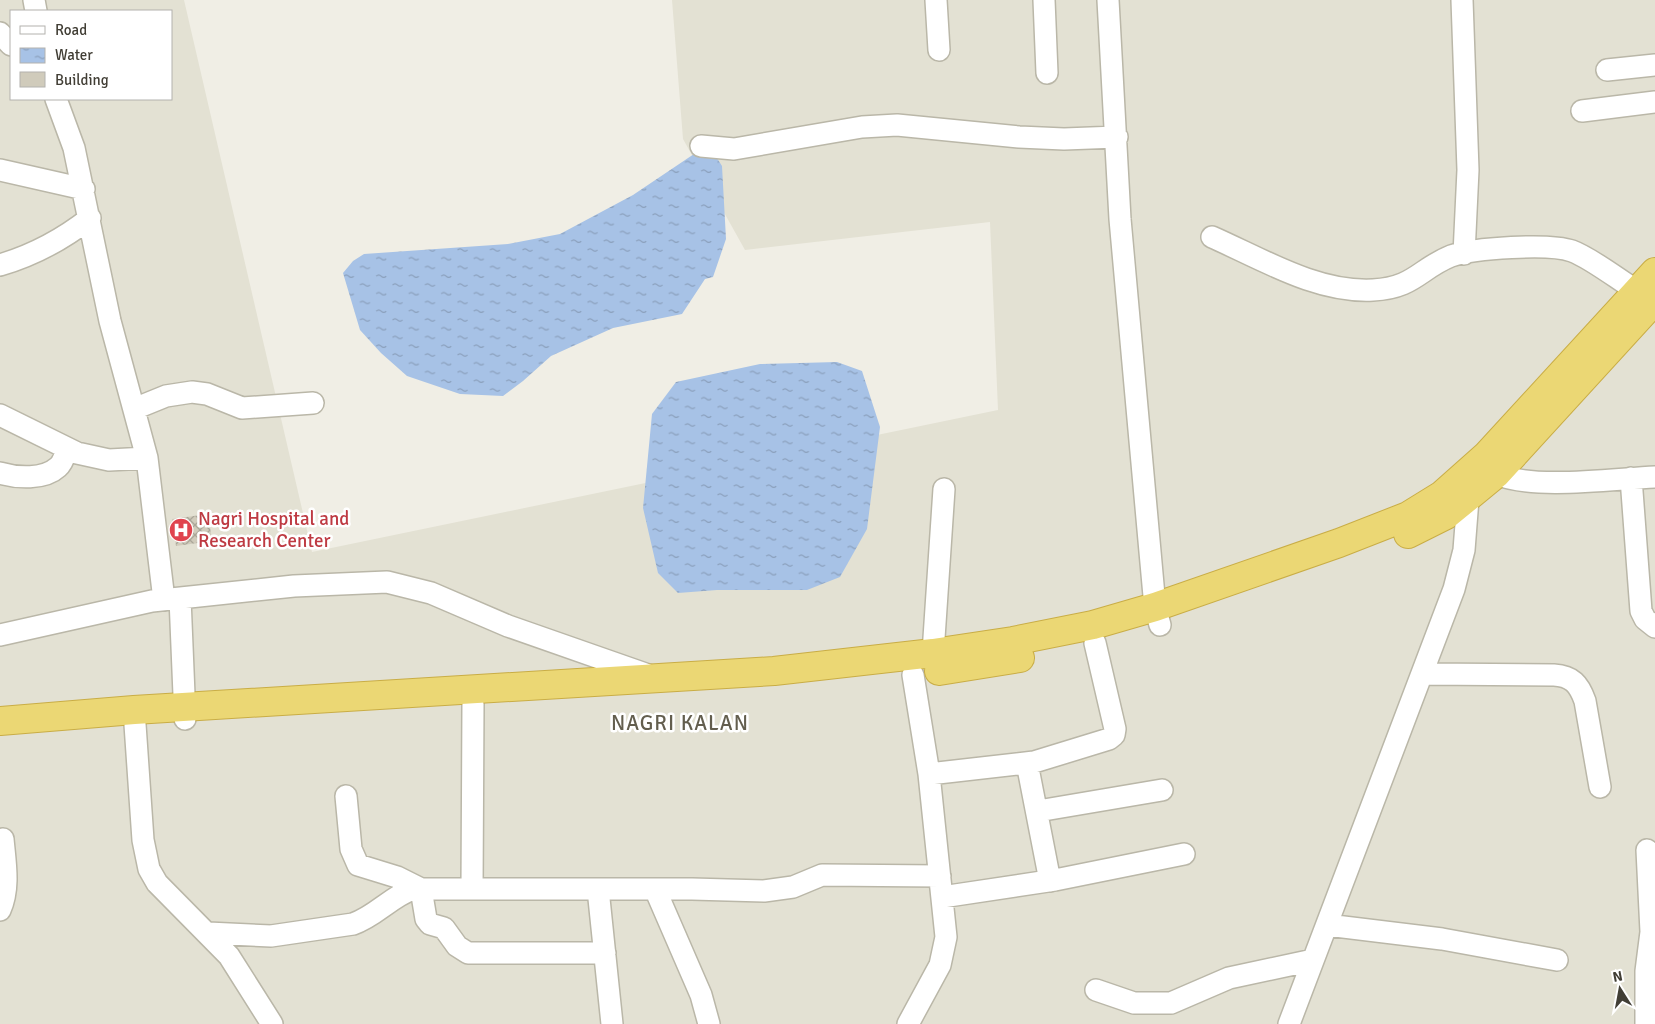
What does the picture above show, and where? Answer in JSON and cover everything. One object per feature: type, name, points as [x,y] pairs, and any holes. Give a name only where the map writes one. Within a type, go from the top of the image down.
[{"type":"highway","points":[[0,721],[185,713],[774,671],[933,653],[1039,636],[1093,625],[1158,616],[1392,541],[1446,515],[1468,499],[1496,474],[1646,296],[1655,272]]},
{"type":"highway","points":[[185,713],[473,704],[775,686],[914,675],[982,666],[1094,643],[1408,516],[1442,495],[1487,455],[1646,296]]},
{"type":"highway","points":[[0,732],[134,716]]},
{"type":"street","points":[[936,0],[939,50]]},
{"type":"street","points":[[1044,0],[1047,72]]},
{"type":"street","points":[[1108,0],[1120,219],[1158,616]]},
{"type":"street","points":[[1462,0],[1468,170],[1464,254]]},
{"type":"street","points":[[0,33],[10,44]]},
{"type":"street","points":[[1607,70],[1655,65]]},
{"type":"street","points":[[56,100],[74,148],[110,321],[147,458],[172,599],[185,713]]},
{"type":"street","points":[[1582,111],[1655,102]]},
{"type":"street","points":[[701,146],[741,148],[862,127],[897,125],[1019,137],[1064,139],[1117,137]]},
{"type":"street","points":[[0,170],[84,190]]},
{"type":"street","points":[[0,265],[44,249],[67,236],[90,218]]},
{"type":"street","points":[[1212,237],[1307,279],[1351,289],[1392,289],[1407,284],[1452,256],[1513,248],[1562,249],[1573,252],[1646,296]]},
{"type":"street","points":[[134,408],[172,394],[192,392],[207,394],[242,408],[313,403]]},
{"type":"street","points":[[0,415],[67,449],[109,460],[147,458]]},
{"type":"street","points":[[0,473],[26,477],[51,471],[60,466],[67,449]]},
{"type":"street","points":[[1496,474],[1512,481],[1534,482],[1655,477]]},
{"type":"street","points":[[1631,478],[1641,611],[1645,619],[1655,627]]},
{"type":"street","points":[[933,653],[944,489]]},
{"type":"street","points":[[1289,1024],[1454,589],[1464,550],[1468,499]]},
{"type":"street","points":[[0,635],[121,607],[172,599],[294,586],[387,582],[431,593],[508,626],[658,679]]},
{"type":"street","points":[[929,774],[1027,763],[1088,747],[1109,739],[1114,735],[1115,729],[1094,643]]},
{"type":"street","points":[[1423,674],[1554,675],[1566,676],[1572,679],[1580,688],[1585,701],[1600,787]]},
{"type":"street","points":[[908,1024],[940,965],[946,937],[929,774],[914,675]]},
{"type":"street","points":[[472,889],[473,704]]},
{"type":"street","points":[[134,716],[143,840],[149,869],[157,882],[234,962],[272,1024]]},
{"type":"street","points":[[1027,763],[1038,811],[1050,881]]},
{"type":"street","points":[[1038,811],[1162,790]]},
{"type":"street","points":[[346,796],[351,849],[358,865],[397,877],[421,889]]},
{"type":"street","points":[[0,910],[4,898],[6,872],[3,839]]},
{"type":"street","points":[[1646,1024],[1646,980],[1651,932],[1647,850]]},
{"type":"street","points":[[208,933],[271,936],[353,924],[366,920],[406,890],[655,889],[764,891],[793,887],[822,875],[941,887],[1050,881],[1184,854]]},
{"type":"street","points":[[421,889],[426,919],[430,924],[444,928],[456,946],[468,953],[605,953]]},
{"type":"street","points":[[598,889],[612,1024]]},
{"type":"street","points":[[655,889],[701,995],[709,1024]]},
{"type":"street","points":[[1327,925],[1442,939],[1557,960]]},
{"type":"street","points":[[1096,990],[1134,1003],[1171,1003],[1229,978],[1314,960]]},
{"type":"shaded area","points":[[0,0],[184,0],[312,552],[998,410],[990,222],[745,250],[683,139],[672,0],[1655,0],[1655,1024],[0,1024]]},
{"type":"water","points":[[694,154],[715,155],[722,166],[726,239],[713,277],[705,279],[682,314],[613,328],[551,356],[503,396],[460,394],[407,376],[381,353],[360,330],[343,273],[353,261],[364,254],[508,244],[560,234],[633,195]]},
{"type":"water","points":[[837,362],[862,371],[880,427],[867,529],[840,577],[807,590],[717,590],[678,593],[658,573],[643,508],[652,414],[676,382],[760,364]]},
{"type":"building","points":[[208,514],[212,541],[176,546],[172,519]]},
{"type":"place","name":"Nagri Hospital and Research Center","points":[[181,530]]},
{"type":"district","name":"NAGRI KALAN","points":[[680,723]]}]
